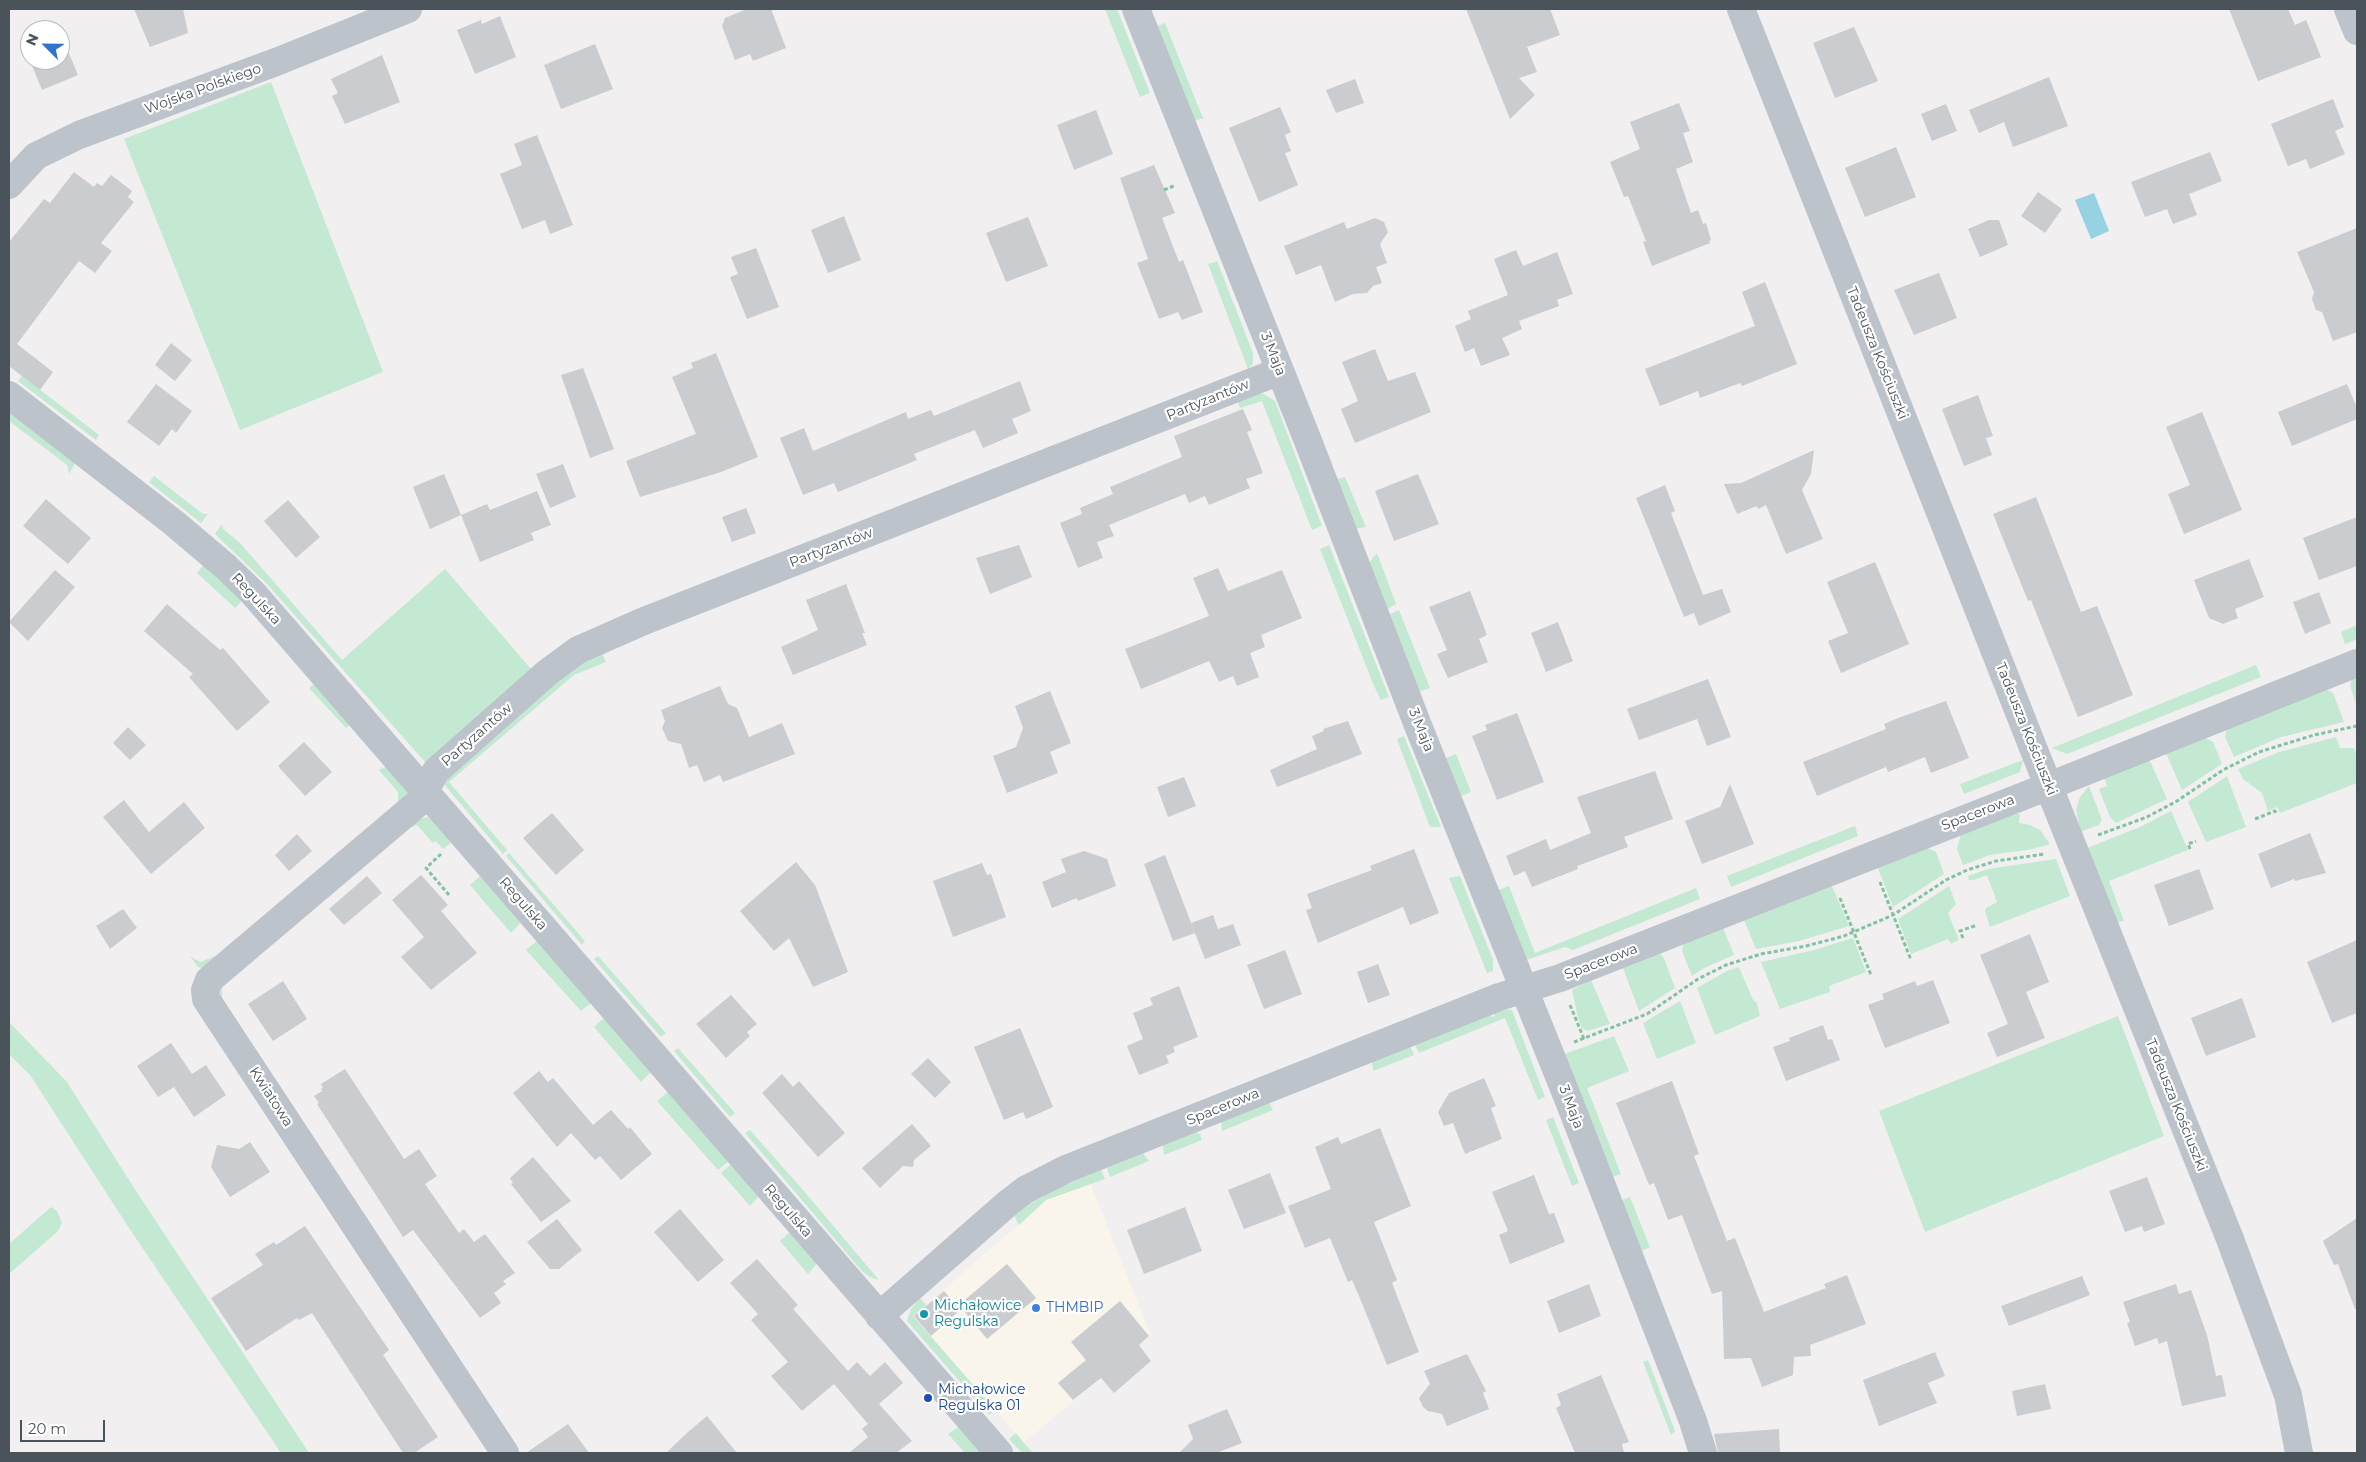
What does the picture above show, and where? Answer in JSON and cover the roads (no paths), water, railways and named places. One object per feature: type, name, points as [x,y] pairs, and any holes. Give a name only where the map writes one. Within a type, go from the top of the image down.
[{"type":"street","name":"Wojska Polskiego","points":[[9,185],[36,156],[80,134],[276,62],[408,9]]},
{"type":"street","name":"3 Maja","points":[[1136,9],[1525,990],[1686,1403],[1702,1453]]},
{"type":"street","name":"Tadeusza Kościuszki","points":[[1741,9],[2266,1334],[2288,1395],[2299,1453]]},
{"type":"street","points":[[2348,9],[2357,31]]},
{"type":"street","name":"Partyzantów","points":[[425,790],[436,771],[548,672],[584,646],[1280,371]]},
{"type":"street","name":"Regulska","points":[[9,395],[174,523],[234,574],[425,790],[999,1453]]},
{"type":"street","name":"Spacerowa","points":[[879,1316],[1003,1207],[1025,1190],[1052,1175],[1489,1001],[1560,978],[2357,663]]},
{"type":"street","name":"Kwiatowa","points":[[425,790],[418,803],[211,977],[206,986],[205,995],[505,1453]]},
{"type":"water","points":[[2094,193],[2109,231],[2091,239],[2075,200]]},
{"type":"place","name":"THMBIP","points":[[1036,1308]]},
{"type":"place","name":"Michałowice Regulska","points":[[924,1314]]},
{"type":"place","name":"Michałowice Regulska 01","points":[[928,1398]]}]
